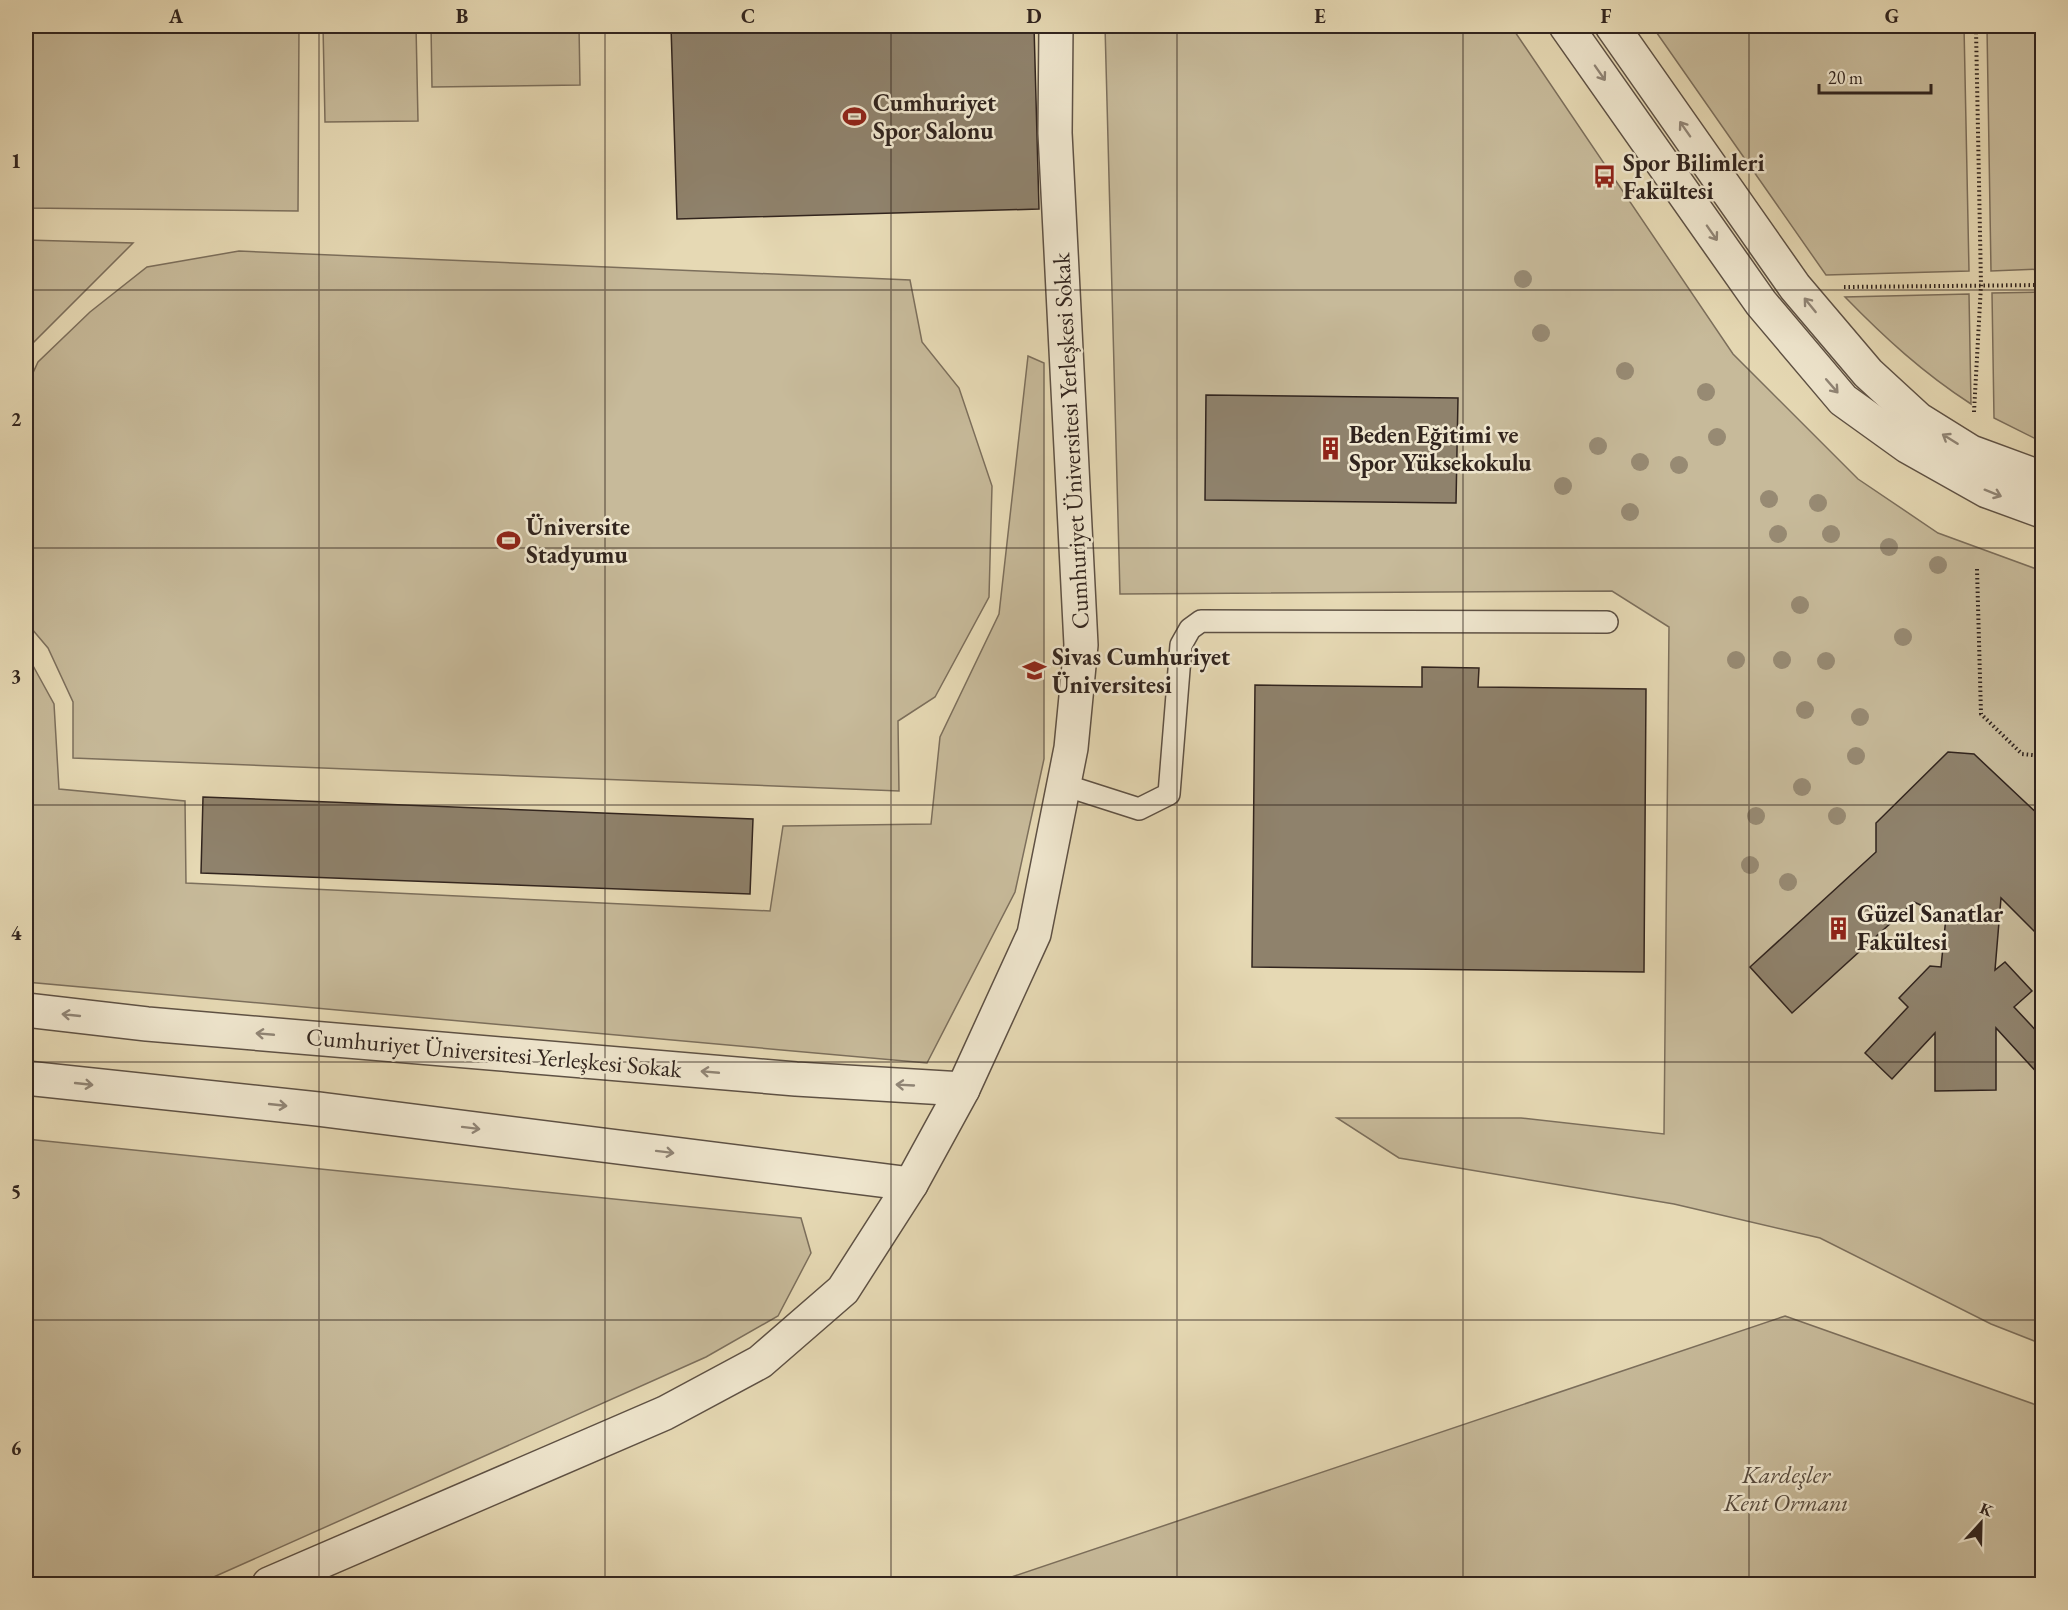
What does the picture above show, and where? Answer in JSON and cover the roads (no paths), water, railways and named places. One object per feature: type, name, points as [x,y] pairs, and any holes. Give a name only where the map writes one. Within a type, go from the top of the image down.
[{"type":"street","name":"Cumhuriyet Üniversitesi Yerleşkesi Sokak","points":[[269,1584],[666,1413],[760,1362],[843,1290],[911,1184],[963,1089],[1034,934],[1071,747],[1081,645],[1056,144],[1056,26]]},
{"type":"street","points":[[1566,26],[1761,303],[1843,400],[1906,446],[1977,486],[2043,512]]},
{"type":"street","points":[[1612,26],[1795,287],[1868,373],[1918,419],[1971,452],[2043,478]]},
{"type":"street","name":"Cumhuriyet Üniversitesi Yerleşkesi Sokak","points":[[26,1011],[170,1026],[784,1078],[963,1089]]},
{"type":"street","points":[[26,1078],[318,1109],[911,1184]]},
{"type":"lane","points":[[1064,785],[1138,809],[1169,794],[1181,645],[1190,629],[1201,621],[1607,622]]},
{"type":"place","name":"Cumhuriyet Spor Salonu","points":[[855,117]]},
{"type":"place","name":"Spor Bilimleri Fakültesi","points":[[1605,177]]},
{"type":"place","name":"Beden Eğitimi ve Spor Yüksekokulu","points":[[1331,449]]},
{"type":"place","name":"Üniversite Stadyumu","points":[[508,541]]},
{"type":"place","name":"Sivas Cumhuriyet Üniversitesi","points":[[1034,671]]},
{"type":"place","name":"Güzel Sanatlar Fakültesi","points":[[1839,928]]},
{"type":"park label","name":"Kardeşler Kent Ormanı","points":[[1786,1489]]}]
